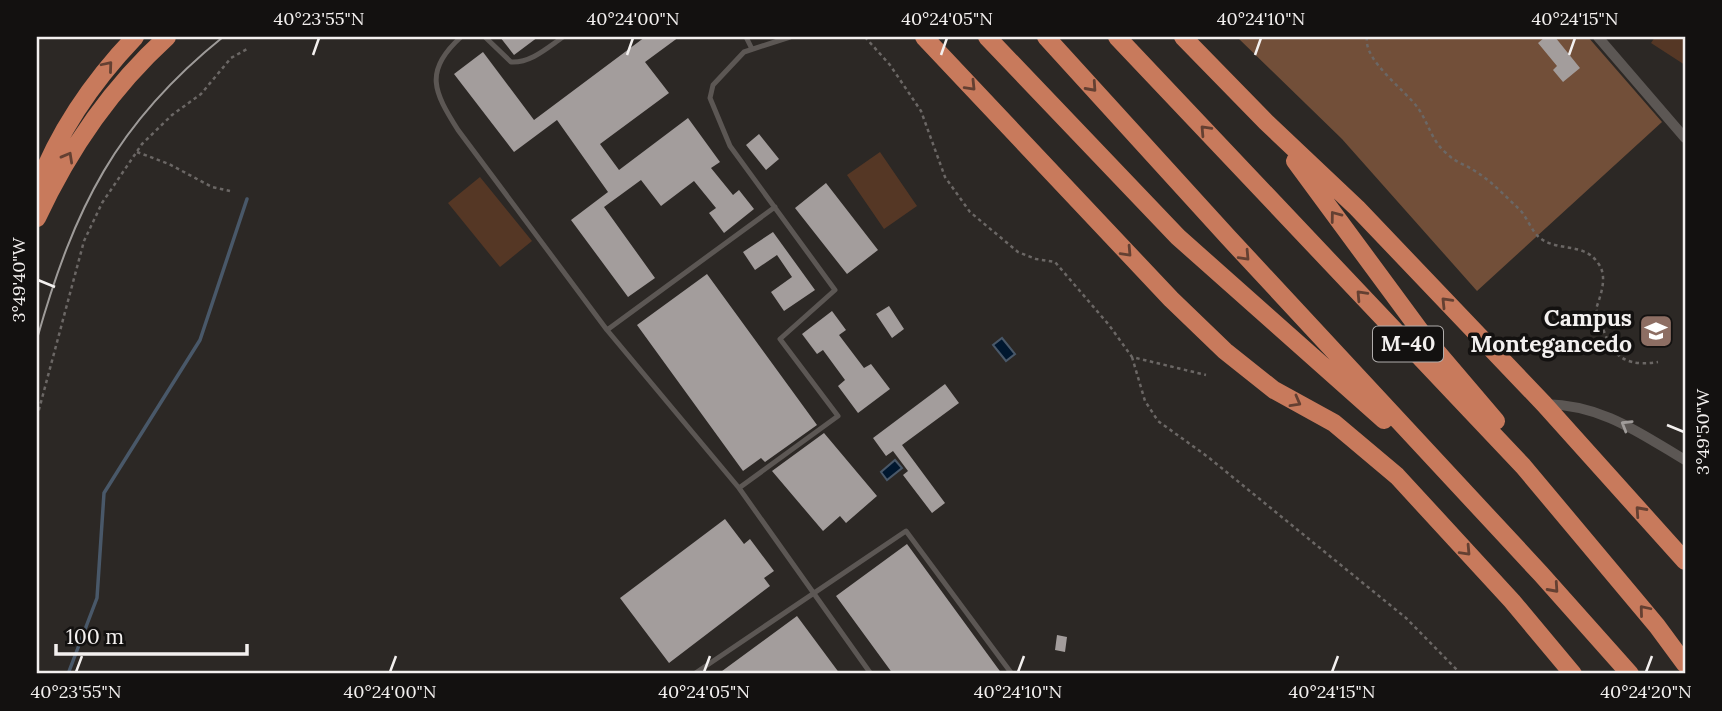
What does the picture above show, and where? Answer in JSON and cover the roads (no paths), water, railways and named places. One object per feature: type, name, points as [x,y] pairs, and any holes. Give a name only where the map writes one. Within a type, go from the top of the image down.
[{"type":"highway","points":[[37,188],[47,161],[81,102],[112,61],[135,37]]},
{"type":"highway","points":[[37,218],[76,142],[132,71],[167,37]]},
{"type":"highway","points":[[924,37],[1171,299],[1225,351],[1274,390],[1334,423],[1397,476],[1512,601],[1573,674]]},
{"type":"highway","points":[[987,37],[1178,237],[1474,502]]},
{"type":"highway","name":"M-40","points":[[1046,37],[1630,674]]},
{"type":"highway","name":"M-40","points":[[1116,37],[1523,466],[1657,626],[1685,664]]},
{"type":"highway","points":[[1183,37],[1266,122],[1357,208],[1544,404],[1685,561]]},
{"type":"highway","points":[[1266,122],[1427,340],[1498,424],[1523,466]]},
{"type":"street","points":[[1598,37],[1685,138]]},
{"type":"street","points":[[1544,404],[1581,409],[1615,418],[1685,460]]},
{"type":"lane","points":[[461,37],[446,50],[440,63],[436,85],[439,100],[458,130],[607,330],[739,488],[871,674]]},
{"type":"lane","points":[[485,37],[511,62],[530,59],[563,37]]},
{"type":"lane","points":[[746,37],[752,49]]},
{"type":"lane","points":[[739,488],[838,416],[780,339],[835,290],[730,146],[710,98],[713,85],[744,52],[790,37]]},
{"type":"lane","points":[[607,330],[775,207]]},
{"type":"lane","points":[[694,674],[906,531],[1012,674]]},
{"type":"water","points":[[1002,338],[1015,354],[1006,361],[993,345]]},
{"type":"water","points":[[895,460],[902,468],[887,480],[881,472]]},
{"type":"waterway","points":[[68,674],[97,598],[104,493],[200,340],[247,199]]},
{"type":"tram line","points":[[37,339],[67,249],[104,171],[154,102],[223,37]]},
{"type":"place","name":"Campus Montegancedo","points":[[1656,331]]}]
